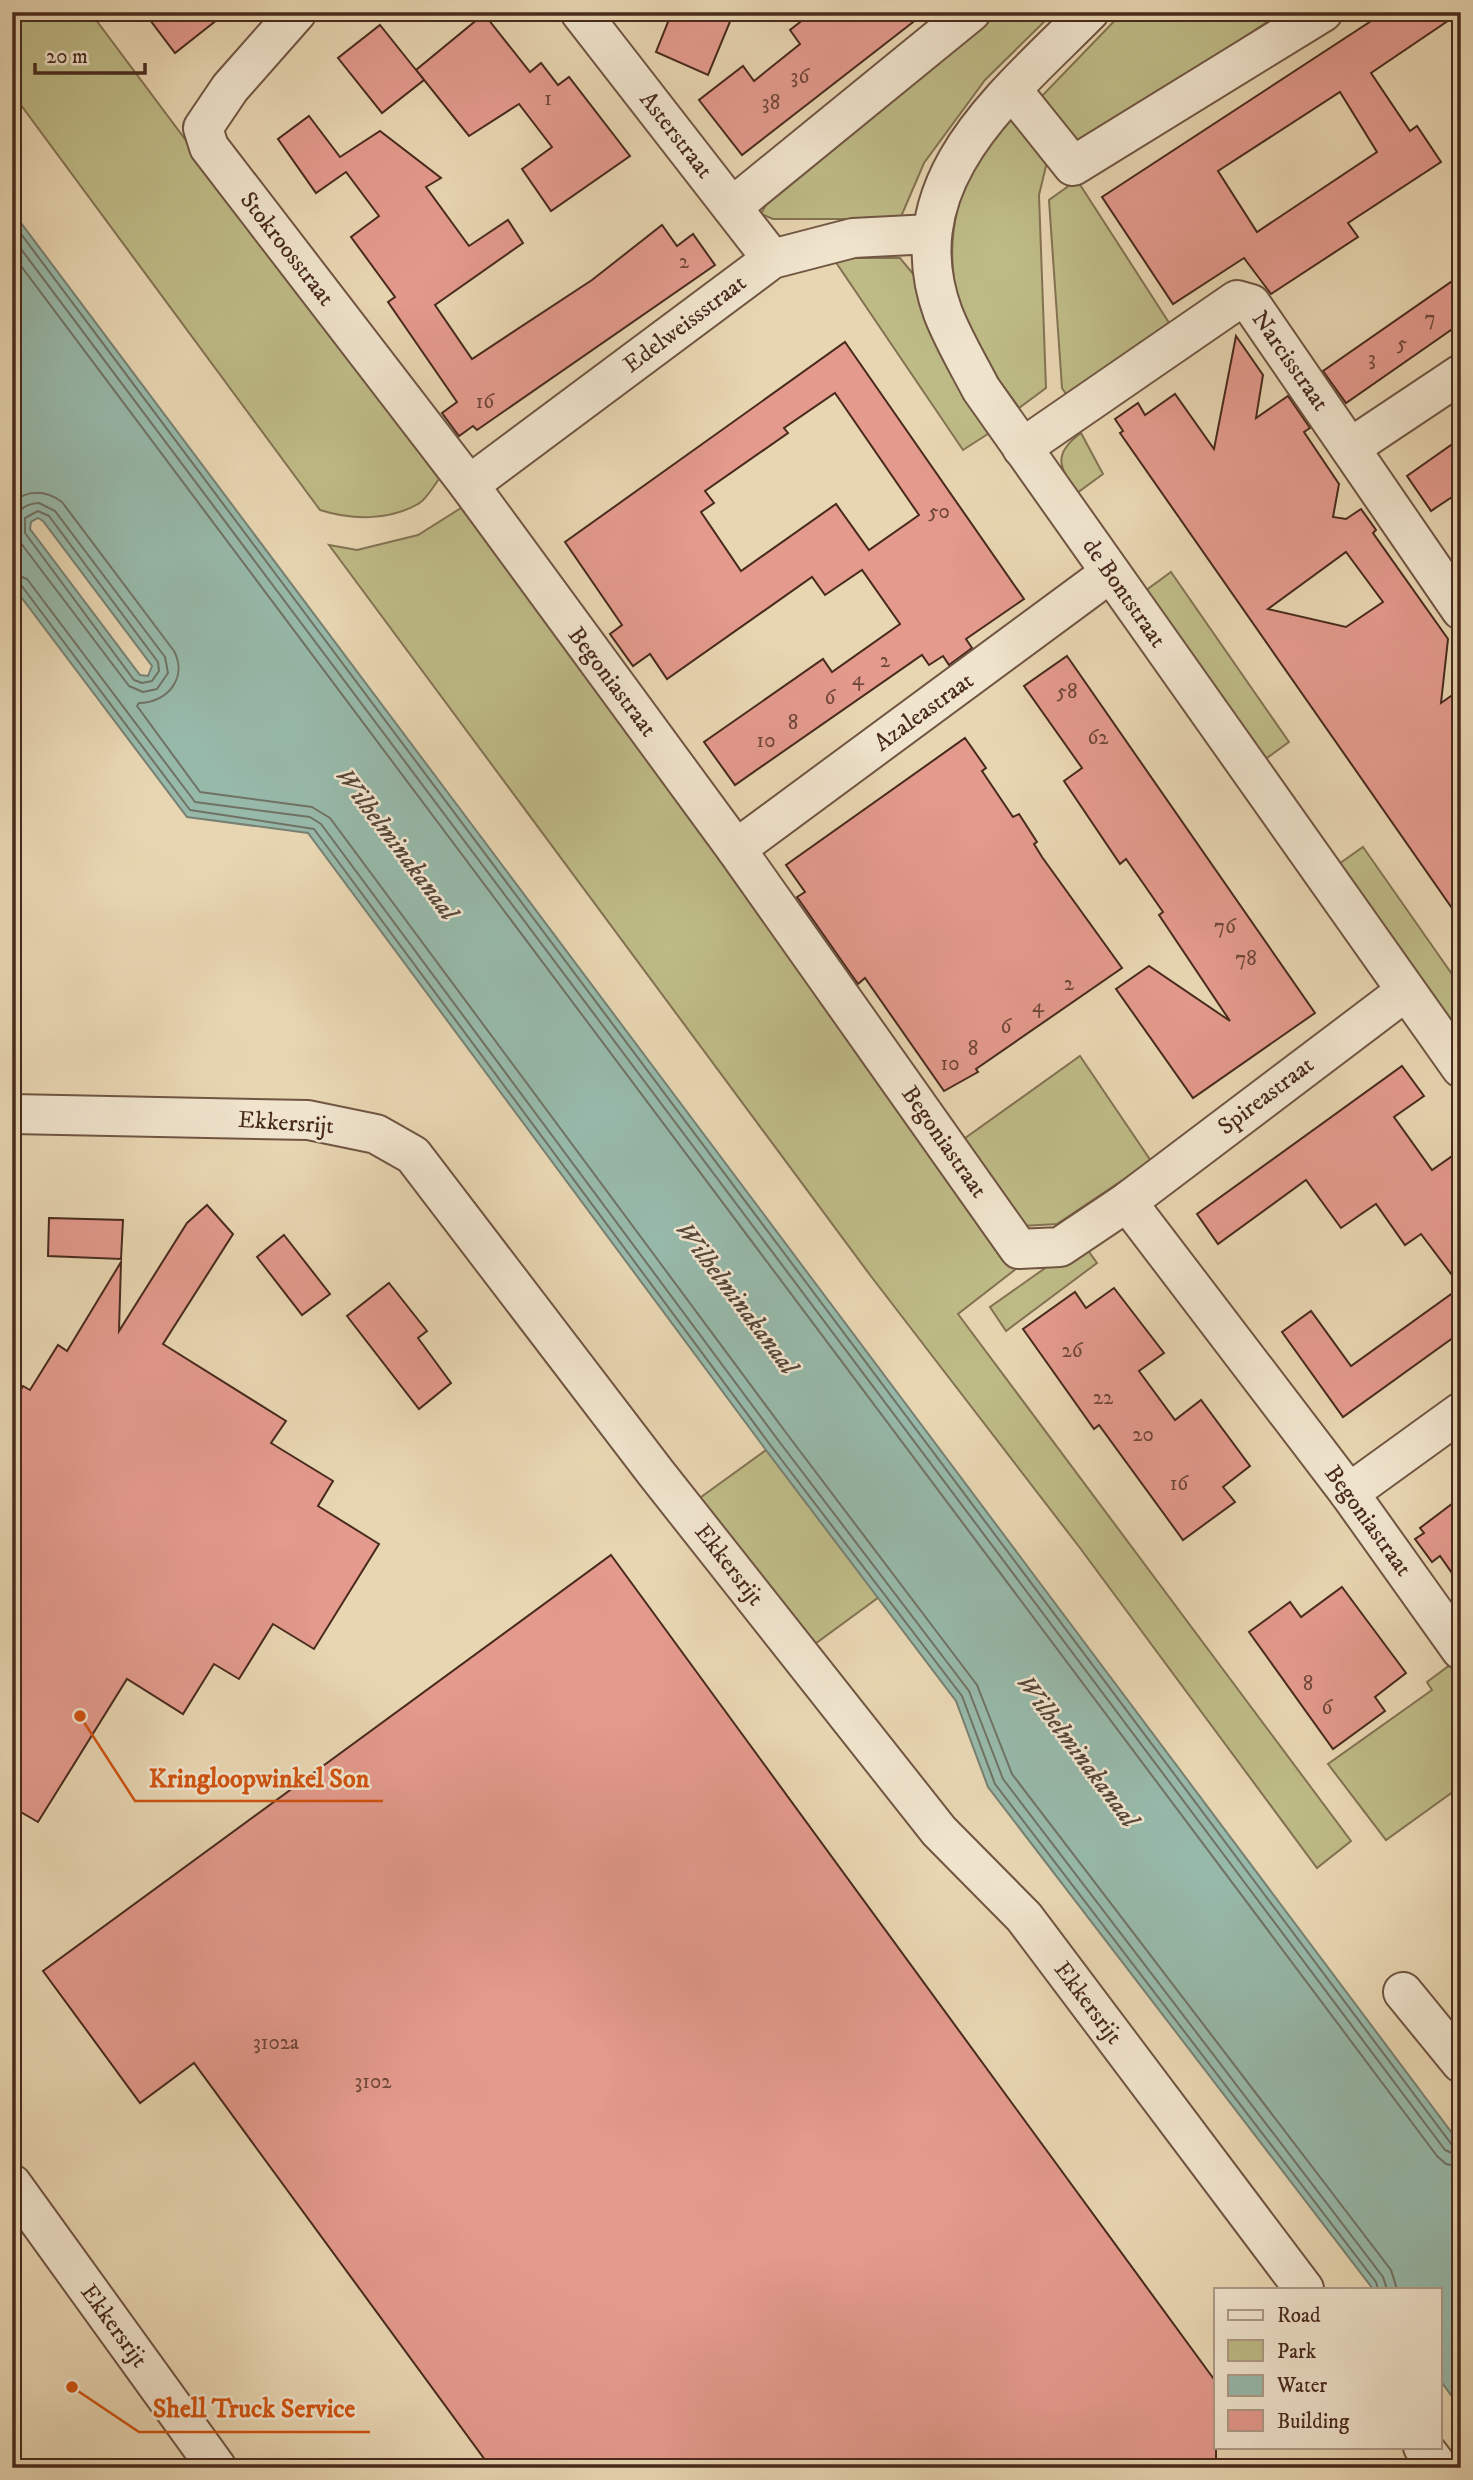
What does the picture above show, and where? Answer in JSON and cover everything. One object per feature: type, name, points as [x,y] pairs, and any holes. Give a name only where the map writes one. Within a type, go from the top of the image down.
[{"type":"street","name":"Stokroosstraat","points":[[297,12],[230,88],[203,128],[209,147],[469,485]]},
{"type":"street","name":"Asterstraat","points":[[580,12],[772,258]]},
{"type":"street","points":[[732,207],[971,12]]},
{"type":"street","name":"de Bontstraat","points":[[1089,12],[1012,90],[965,143],[946,179],[931,234],[931,260],[943,312],[981,389],[1461,1068]]},
{"type":"street","points":[[1012,90],[1073,166],[1323,12]]},
{"type":"street","name":"Edelweissstraat","points":[[469,485],[772,258],[853,238],[931,234]]},
{"type":"street","name":"Narcisstraat","points":[[1022,448],[1237,300],[1251,304],[1461,610]]},
{"type":"street","points":[[1350,448],[1461,374]]},
{"type":"street","name":"Begoniastraat","points":[[469,485],[736,849],[1020,1249],[1060,1247],[1127,1202],[1349,1493],[1461,1650]]},
{"type":"street","name":"Azaleastraat","points":[[736,849],[1110,573]]},
{"type":"street","name":"Spireastraat","points":[[1127,1202],[1406,991]]},
{"type":"street","name":"Ekkersrijt","points":[[12,1114],[308,1120],[376,1134],[413,1156],[656,1473],[939,1831],[1024,1917],[1303,2288]]},
{"type":"street","points":[[1349,1493],[1461,1412]]},
{"type":"street","points":[[1403,1992],[1461,2063]]},
{"type":"street","name":"Ekkersrijt","points":[[12,2184],[217,2468]]},
{"type":"street","points":[[1424,2448],[1439,2468]]},
{"type":"green space","points":[[12,12],[90,12],[439,479],[421,502],[406,510],[382,516],[344,516],[320,510],[12,93]]},
{"type":"green space","points":[[982,12],[1054,12],[985,80],[924,163],[900,219],[773,219],[761,214],[785,169]]},
{"type":"green space","points":[[1123,12],[1282,12],[1076,149],[1039,99]]},
{"type":"green space","points":[[1012,112],[1047,162],[1039,195],[1046,388],[1019,408],[981,354],[966,325],[954,281],[952,258],[957,214],[972,170]]},
{"type":"green space","points":[[1077,180],[1175,332],[1074,406],[1062,388],[1049,200]]},
{"type":"green space","points":[[833,258],[900,258],[914,275],[925,317],[994,430],[963,450]]},
{"type":"green space","points":[[1081,433],[1103,474],[1077,493],[1066,476],[1061,461],[1066,448]]},
{"type":"green space","points":[[461,508],[750,893],[1039,1251],[958,1314],[1351,1841],[1317,1868],[1080,1548],[870,1275],[329,545],[357,550],[418,535]]},
{"type":"green space","points":[[1171,572],[1289,742],[1264,760],[1145,591]]},
{"type":"green space","points":[[1363,847],[1461,987],[1461,1016],[1447,1026],[1336,866]]},
{"type":"green space","points":[[1080,1056],[1151,1161],[1057,1224],[1023,1226],[961,1141]]},
{"type":"green space","points":[[1082,1242],[1097,1263],[1006,1331],[990,1307]]},
{"type":"green space","points":[[766,1450],[879,1597],[808,1649],[697,1500]]},
{"type":"green space","points":[[1454,1662],[1461,1671],[1461,1786],[1386,1840],[1328,1764],[1432,1690],[1427,1682]]},
{"type":"water","name":"Wilhelminakanaal","points":[[12,211],[1461,2145],[1461,2409],[1442,2383],[1442,2288],[1372,2288],[988,1787],[956,1701],[308,833],[187,817],[12,585]],"holes":[[[38,518],[43,521],[152,666],[148,676],[140,675],[30,529],[31,522]]]},
{"type":"building","points":[[144,12],[227,12],[175,53]]},
{"type":"building","points":[[672,12],[734,12],[708,75],[656,52]]},
{"type":"building","points":[[813,12],[926,12],[742,155],[699,100],[743,66],[754,81],[800,44],[790,30]]},
{"type":"building","points":[[1385,12],[1461,12],[1371,73],[1410,131],[1417,126],[1441,162],[1348,223],[1358,237],[1271,294],[1244,258],[1173,304],[1102,197]],"holes":[[[1340,92],[1377,152],[1257,232],[1218,171]]]},
{"type":"building","points":[[484,14],[530,72],[541,63],[558,85],[569,77],[630,156],[551,211],[522,169],[552,147],[519,104],[469,136],[416,70]]},
{"type":"building","points":[[380,25],[424,80],[382,113],[338,58]]},
{"type":"building","points":[[309,116],[340,157],[380,131],[441,178],[426,187],[469,246],[508,220],[523,243],[435,305],[472,359],[592,280],[662,225],[677,246],[693,234],[715,265],[477,430],[473,426],[459,436],[442,413],[457,402],[388,302],[395,297],[351,237],[379,216],[346,172],[316,193],[278,139]]},
{"type":"building","points":[[1461,275],[1461,323],[1346,403],[1323,371]]},
{"type":"building","points":[[1236,336],[1263,375],[1256,418],[1288,396],[1310,428],[1304,432],[1339,484],[1333,517],[1346,519],[1361,509],[1376,530],[1373,533],[1448,639],[1441,703],[1461,689],[1461,921],[1120,433],[1123,431],[1115,419],[1138,403],[1145,415],[1175,394],[1214,449]],"holes":[[[1346,552],[1383,602],[1346,627],[1268,609]]]},
{"type":"building","points":[[845,342],[1024,599],[966,639],[972,648],[949,665],[943,656],[929,665],[922,655],[735,785],[704,742],[823,659],[832,672],[900,624],[862,570],[825,595],[812,577],[667,679],[650,654],[633,666],[610,634],[622,625],[565,542]],"holes":[[[835,393],[919,515],[869,550],[836,504],[741,571],[701,512],[714,503],[705,491],[788,433],[784,428]]]},
{"type":"building","points":[[1461,438],[1461,491],[1431,511],[1407,476]]},
{"type":"building","points":[[1067,656],[1315,1013],[1193,1098],[1116,989],[1149,966],[1230,1021],[1159,915],[1163,912],[1126,859],[1120,864],[1064,781],[1082,768],[1024,686]]},
{"type":"building","points":[[965,738],[986,768],[982,771],[1013,817],[1019,814],[1037,842],[1034,844],[1042,857],[1122,968],[976,1069],[978,1072],[944,1091],[865,978],[858,984],[797,897],[805,892],[786,865]]},
{"type":"building","points":[[1402,1066],[1424,1096],[1394,1117],[1432,1170],[1461,1150],[1461,1287],[1421,1234],[1405,1245],[1376,1204],[1341,1228],[1306,1180],[1218,1244],[1197,1214]]},
{"type":"building","points":[[207,1205],[233,1234],[163,1344],[286,1421],[271,1443],[333,1481],[318,1506],[379,1544],[314,1649],[273,1624],[239,1679],[214,1664],[183,1714],[127,1679],[38,1822],[12,1807],[12,1404],[23,1386],[30,1390],[58,1345],[67,1351],[121,1262],[119,1331],[187,1223]]},
{"type":"building","points":[[49,1218],[123,1220],[121,1259],[48,1256]]},
{"type":"building","points":[[284,1235],[330,1294],[302,1315],[257,1257]]},
{"type":"building","points":[[389,1283],[427,1331],[418,1338],[451,1383],[419,1409],[347,1316]]},
{"type":"building","points":[[1461,1287],[1461,1332],[1343,1417],[1282,1332],[1311,1311],[1351,1366]]},
{"type":"building","points":[[1114,1288],[1164,1353],[1139,1371],[1175,1420],[1201,1400],[1250,1466],[1223,1487],[1235,1502],[1183,1540],[1099,1425],[1094,1429],[1023,1329],[1075,1292],[1086,1308]]},
{"type":"building","points":[[1461,1497],[1461,1586],[1440,1556],[1432,1562],[1415,1539],[1424,1533],[1420,1528]]},
{"type":"building","points":[[611,1555],[1214,2379],[1216,2468],[491,2468],[194,2063],[140,2103],[43,1971]]},
{"type":"building","points":[[1342,1587],[1406,1673],[1375,1697],[1385,1711],[1333,1749],[1249,1632],[1290,1602],[1301,1617]]},
{"type":"place","name":"Kringloopwinkel Son","points":[[80,1716]]},
{"type":"place","name":"Shell Truck Service","points":[[72,2387]]}]
